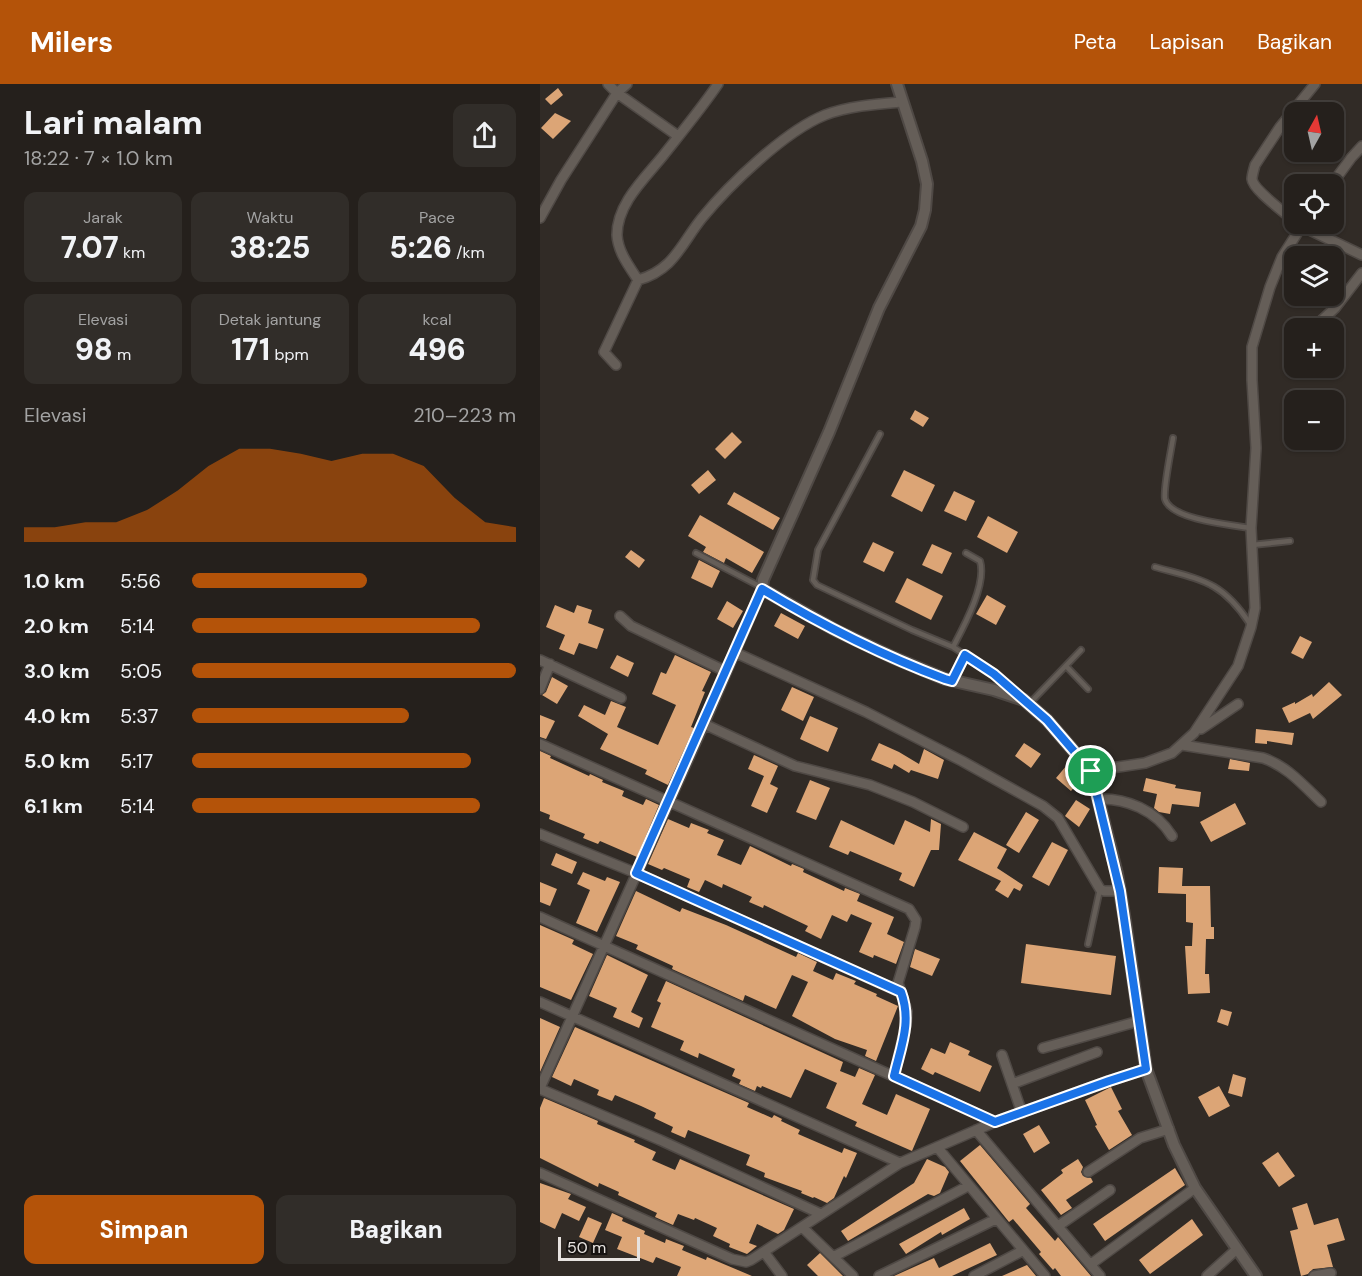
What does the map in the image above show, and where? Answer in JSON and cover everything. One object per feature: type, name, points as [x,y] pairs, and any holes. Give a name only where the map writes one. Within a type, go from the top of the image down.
[{"type":"street","points":[[608,84],[617,93],[678,136]]},
{"type":"street","points":[[540,218],[561,180],[617,93],[627,84]]},
{"type":"street","points":[[638,280],[620,250],[617,234],[619,221],[640,180],[718,84]]},
{"type":"street","points":[[821,1214],[660,1140],[540,1089],[704,724],[829,432],[879,308],[921,226],[927,184],[922,161],[897,84]]},
{"type":"street","points":[[1284,211],[1257,188],[1252,180],[1253,172],[1255,165],[1280,127],[1315,84]]},
{"type":"street","points":[[615,365],[604,352],[638,280],[652,276],[673,260],[702,218],[750,168],[795,132],[825,115],[902,102]]},
{"type":"street","points":[[1339,174],[1362,146]]},
{"type":"street","points":[[1194,733],[1238,666],[1255,608],[1251,528],[1256,448],[1252,347],[1270,287],[1294,234]]},
{"type":"street","points":[[1319,234],[1362,255]]},
{"type":"street","points":[[1325,318],[1362,273]]},
{"type":"street","points":[[761,588],[837,631],[892,657],[952,681],[994,690],[1026,702],[1047,720],[1091,771],[1120,891],[1146,1069],[1174,1145],[1196,1188],[1256,1276]]},
{"type":"street","points":[[620,616],[632,626],[725,671]]},
{"type":"street","points":[[734,652],[866,712],[1043,806],[1058,818],[1100,889],[1120,891]]},
{"type":"street","points":[[540,660],[621,699]]},
{"type":"street","points":[[540,689],[550,664]]},
{"type":"street","points":[[1091,771],[1145,763],[1172,753],[1194,733],[1238,704]]},
{"type":"street","points":[[704,724],[795,766],[870,784],[963,827]]},
{"type":"street","points":[[540,744],[909,909],[916,920],[898,983],[907,1011],[894,1076]]},
{"type":"street","points":[[1182,745],[1263,758],[1274,762],[1286,769],[1321,802]]},
{"type":"street","points":[[1098,798],[1114,798],[1137,806],[1165,824],[1172,836]]},
{"type":"street","points":[[540,834],[636,873],[901,992]]},
{"type":"street","points":[[540,917],[995,1122]]},
{"type":"street","points":[[540,1002],[900,1163]]},
{"type":"street","points":[[1043,1048],[1139,1021]]},
{"type":"street","points":[[1012,1084],[1097,1052]]},
{"type":"street","points":[[1002,1055],[1022,1113]]},
{"type":"street","points":[[540,1173],[736,1260],[746,1262],[900,1163],[995,1122],[1146,1069]]},
{"type":"street","points":[[1088,1172],[1140,1138],[1168,1129]]},
{"type":"street","points":[[976,1130],[1100,1276]]},
{"type":"street","points":[[937,1147],[1045,1276]]},
{"type":"street","points":[[833,1257],[968,1186]]},
{"type":"street","points":[[1090,1264],[1196,1188]]},
{"type":"street","points":[[1058,1226],[1110,1190]]},
{"type":"street","points":[[879,1276],[996,1218]]},
{"type":"street","points":[[802,1227],[853,1276]]},
{"type":"street","points":[[1207,1276],[1237,1249]]},
{"type":"street","points":[[974,1276],[1022,1251]]},
{"type":"street","points":[[764,1252],[782,1276]]},
{"type":"street","points":[[1314,1276],[1331,1273]]},
{"type":"lane","points":[[880,434],[818,550],[813,580],[817,585],[953,647],[994,674],[1026,702],[1081,650]]},
{"type":"lane","points":[[1173,438],[1165,496],[1170,506],[1182,514],[1251,528]]},
{"type":"lane","points":[[1252,544],[1290,542]]},
{"type":"lane","points":[[696,553],[761,588]]},
{"type":"lane","points":[[953,647],[973,604],[983,569],[980,561],[966,553]]},
{"type":"lane","points":[[1155,567],[1221,589],[1238,606],[1251,627]]},
{"type":"lane","points":[[952,681],[965,655]]},
{"type":"lane","points":[[1066,666],[1088,689]]},
{"type":"lane","points":[[1088,944],[1100,889]]},
{"type":"building","points":[[558,88],[563,95],[551,105],[545,99]]},
{"type":"building","points":[[555,113],[571,121],[553,139],[541,128]]},
{"type":"building","points":[[915,410],[929,418],[923,427],[910,419]]},
{"type":"building","points":[[732,432],[742,442],[725,459],[715,449]]},
{"type":"building","points":[[708,470],[716,480],[699,494],[691,485]]},
{"type":"building","points":[[904,470],[935,485],[922,512],[891,496]]},
{"type":"building","points":[[954,491],[975,501],[966,521],[944,511]]},
{"type":"building","points":[[734,492],[780,518],[773,530],[727,504]]},
{"type":"building","points":[[700,515],[764,552],[752,573],[726,558],[724,563],[703,552],[706,547],[688,536]]},
{"type":"building","points":[[988,516],[1018,532],[1007,553],[977,537]]},
{"type":"building","points":[[873,542],[894,552],[884,572],[863,562]]},
{"type":"building","points":[[932,544],[952,553],[942,574],[922,565]]},
{"type":"building","points":[[631,550],[645,560],[639,568],[625,557]]},
{"type":"building","points":[[699,560],[720,571],[712,588],[691,578]]},
{"type":"building","points":[[907,578],[943,596],[931,620],[895,602]]},
{"type":"building","points":[[987,595],[1006,606],[996,625],[976,614]]},
{"type":"building","points":[[727,601],[743,611],[733,628],[717,619]]},
{"type":"building","points":[[555,605],[574,613],[577,605],[592,610],[588,623],[604,629],[597,649],[579,643],[574,655],[559,649],[565,635],[546,627]]},
{"type":"building","points":[[781,613],[805,626],[798,639],[774,626]]},
{"type":"building","points":[[1300,636],[1312,642],[1303,659],[1291,653]]},
{"type":"building","points":[[617,655],[634,663],[628,677],[610,668]]},
{"type":"building","points":[[675,655],[711,672],[702,691],[705,692],[691,727],[694,728],[668,785],[645,774],[647,770],[600,749],[608,734],[578,716],[584,705],[605,715],[611,701],[626,707],[617,727],[658,745],[676,705],[652,694],[661,672],[666,674]]},
{"type":"building","points":[[552,677],[568,686],[557,704],[542,695],[546,692]]},
{"type":"building","points":[[1329,682],[1342,695],[1313,719],[1310,713],[1289,723],[1282,708],[1295,702],[1295,704],[1312,694],[1313,697]]},
{"type":"building","points":[[792,687],[814,697],[803,721],[781,710]]},
{"type":"building","points":[[540,715],[555,721],[546,739],[540,737]]},
{"type":"building","points":[[810,716],[838,728],[828,752],[800,739]]},
{"type":"building","points":[[1256,729],[1294,733],[1292,745],[1267,741],[1267,744],[1255,743]]},
{"type":"building","points":[[879,743],[919,764],[924,749],[944,760],[938,779],[911,770],[909,773],[894,764],[892,769],[871,760]]},
{"type":"building","points":[[1024,743],[1041,754],[1031,768],[1015,756]]},
{"type":"building","points":[[540,751],[551,756],[550,758],[624,791],[622,796],[643,805],[646,799],[659,805],[637,857],[600,841],[598,844],[583,838],[585,834],[549,819],[550,815],[540,811]]},
{"type":"building","points":[[754,755],[778,766],[770,784],[778,788],[767,813],[751,806],[764,776],[748,769]]},
{"type":"building","points":[[1230,759],[1250,763],[1249,771],[1228,769]]},
{"type":"building","points":[[1067,765],[1082,778],[1071,791],[1056,778]]},
{"type":"building","points":[[1146,778],[1176,785],[1175,788],[1201,792],[1199,807],[1172,804],[1170,814],[1159,812],[1154,808],[1157,794],[1143,791]]},
{"type":"building","points":[[810,780],[830,788],[816,820],[796,812]]},
{"type":"building","points":[[1076,800],[1090,809],[1079,827],[1065,816]]},
{"type":"building","points":[[1235,803],[1246,824],[1211,842],[1200,822]]},
{"type":"building","points":[[1026,812],[1039,820],[1019,853],[1006,845]]},
{"type":"building","points":[[668,819],[689,828],[691,823],[709,830],[707,833],[724,840],[717,855],[741,865],[750,846],[791,866],[792,864],[804,869],[803,872],[844,891],[845,888],[860,894],[857,901],[894,917],[887,934],[904,942],[896,964],[859,952],[872,923],[851,914],[847,922],[832,915],[821,939],[805,931],[808,926],[764,905],[763,908],[749,902],[752,897],[723,884],[722,888],[705,880],[699,892],[687,887],[690,879],[648,864]]},
{"type":"building","points":[[931,819],[941,824],[939,850],[931,850],[914,887],[899,880],[902,873],[850,851],[848,855],[829,847],[841,820],[894,845],[905,820],[930,832]]},
{"type":"building","points":[[974,832],[1007,849],[997,868],[1023,885],[1020,891],[1014,888],[1008,898],[995,890],[1001,881],[958,860]]},
{"type":"building","points":[[1052,842],[1068,850],[1049,886],[1032,877]]},
{"type":"building","points":[[556,853],[577,862],[572,874],[551,865]]},
{"type":"building","points":[[1159,867],[1183,868],[1182,886],[1210,886],[1211,927],[1214,927],[1214,939],[1206,939],[1205,974],[1209,974],[1210,993],[1188,994],[1185,946],[1192,946],[1193,923],[1186,922],[1186,894],[1158,893]]},
{"type":"building","points":[[583,872],[605,881],[607,877],[620,882],[597,932],[576,923],[590,890],[577,884]]},
{"type":"building","points":[[540,882],[557,889],[550,906],[540,902]]},
{"type":"building","points":[[636,891],[680,912],[682,908],[726,925],[796,957],[798,953],[817,962],[813,971],[833,980],[836,973],[856,981],[854,984],[898,1006],[876,1061],[865,1056],[867,1050],[835,1039],[792,1016],[808,982],[792,975],[776,1009],[745,995],[743,1001],[672,969],[673,966],[636,949],[638,945],[616,936]]},
{"type":"building","points":[[540,925],[574,940],[572,944],[593,954],[571,1000],[540,987]]},
{"type":"building","points":[[1026,944],[1116,956],[1111,995],[1021,983]]},
{"type":"building","points":[[915,949],[940,959],[932,976],[910,967]]},
{"type":"building","points":[[607,955],[648,975],[631,1012],[643,1018],[639,1028],[613,1017],[617,1008],[589,996]]},
{"type":"building","points":[[666,981],[843,1062],[840,1071],[855,1077],[859,1068],[875,1075],[862,1104],[887,1115],[896,1094],[930,1109],[912,1151],[855,1126],[857,1122],[826,1108],[837,1083],[805,1069],[791,1098],[762,1086],[761,1088],[757,1086],[755,1091],[739,1084],[741,1080],[732,1076],[735,1069],[699,1053],[698,1058],[680,1050],[684,1041],[651,1027],[661,1003],[657,1001]]},
{"type":"building","points":[[1221,1009],[1232,1012],[1228,1026],[1217,1022]]},
{"type":"building","points":[[540,1018],[560,1027],[540,1072]]},
{"type":"building","points":[[575,1027],[749,1103],[747,1107],[772,1118],[774,1115],[800,1130],[798,1134],[842,1153],[844,1148],[857,1153],[834,1198],[827,1203],[764,1177],[765,1173],[746,1165],[750,1155],[688,1130],[685,1138],[671,1132],[673,1127],[654,1118],[656,1113],[641,1106],[615,1095],[612,1101],[597,1095],[599,1090],[574,1079],[571,1086],[552,1077]]},
{"type":"building","points":[[950,1042],[970,1051],[968,1055],[992,1066],[980,1092],[935,1072],[933,1075],[921,1069],[931,1048],[945,1054]]},
{"type":"building","points":[[1233,1074],[1246,1078],[1242,1097],[1228,1093]]},
{"type":"building","points":[[1219,1086],[1230,1106],[1209,1117],[1198,1097]]},
{"type":"building","points":[[1111,1087],[1122,1109],[1118,1111],[1132,1135],[1109,1150],[1095,1126],[1097,1125],[1085,1100]]},
{"type":"building","points":[[544,1098],[598,1121],[597,1124],[635,1140],[634,1142],[656,1152],[652,1160],[675,1170],[680,1159],[794,1209],[784,1230],[778,1234],[757,1224],[749,1243],[757,1246],[747,1254],[729,1247],[730,1244],[713,1236],[717,1228],[695,1218],[694,1220],[678,1214],[673,1225],[655,1217],[657,1213],[618,1195],[619,1192],[599,1183],[598,1187],[540,1158],[540,1108]]},
{"type":"building","points":[[1039,1125],[1050,1143],[1034,1153],[1023,1134]]},
{"type":"building","points":[[980,1145],[1030,1204],[1026,1208],[1055,1241],[1058,1237],[1091,1276],[1061,1276],[1039,1254],[1041,1252],[1013,1219],[1009,1222],[960,1161]]},
{"type":"building","points":[[1278,1152],[1295,1176],[1279,1187],[1262,1163]]},
{"type":"building","points":[[927,1159],[945,1167],[949,1172],[940,1193],[934,1196],[928,1194],[848,1241],[841,1231],[914,1183]]},
{"type":"building","points":[[1078,1159],[1083,1167],[1081,1172],[1083,1176],[1091,1178],[1093,1182],[1066,1200],[1072,1208],[1061,1215],[1041,1190],[1063,1173],[1061,1170]]},
{"type":"building","points":[[1175,1168],[1185,1185],[1105,1241],[1093,1224]]},
{"type":"building","points":[[540,1183],[571,1194],[568,1199],[586,1207],[579,1221],[562,1213],[555,1229],[540,1222]]},
{"type":"building","points":[[1307,1203],[1314,1225],[1338,1218],[1345,1240],[1327,1245],[1333,1267],[1313,1269],[1301,1276],[1290,1231],[1298,1229],[1292,1208]]},
{"type":"building","points":[[964,1208],[970,1219],[942,1235],[941,1232],[906,1254],[899,1244]]},
{"type":"building","points":[[612,1213],[623,1218],[622,1221],[645,1231],[644,1234],[665,1243],[666,1239],[684,1246],[682,1250],[706,1260],[707,1257],[752,1276],[677,1276],[681,1267],[656,1257],[653,1263],[617,1249],[622,1237],[605,1230]]},
{"type":"building","points":[[588,1217],[602,1223],[593,1243],[579,1237]]},
{"type":"building","points":[[1192,1219],[1203,1235],[1150,1274],[1139,1260]]},
{"type":"building","points":[[990,1243],[997,1255],[952,1276],[894,1276],[934,1258],[939,1268]]},
{"type":"building","points":[[820,1253],[843,1276],[818,1276],[807,1265]]},
{"type":"building","points":[[1027,1265],[1036,1276],[1002,1276]]},
{"type":"route","points":[[762,589],[837,631],[945,679],[952,681],[965,655],[994,674],[1047,720],[1091,771],[1120,891],[1146,1069],[995,1122],[894,1076],[906,1025],[907,1011],[901,992],[636,873],[762,589]]}]
